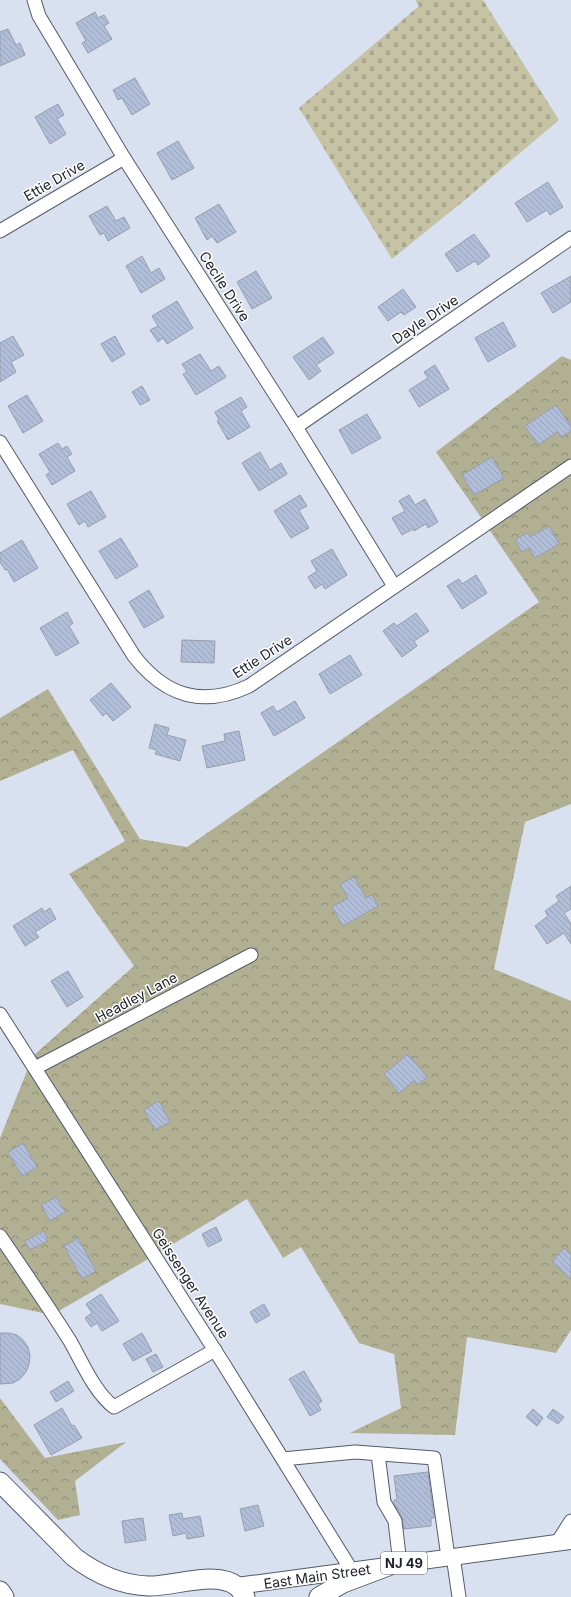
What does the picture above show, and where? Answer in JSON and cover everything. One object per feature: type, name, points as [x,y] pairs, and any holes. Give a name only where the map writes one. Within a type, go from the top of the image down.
[{"type":"highway","points":[[0,1482],[74,1557],[99,1573],[132,1585],[150,1586],[217,1578],[241,1592]]},
{"type":"highway","points":[[319,1597],[343,1583],[394,1565]]},
{"type":"highway","points":[[0,1591],[4,1597]]},
{"type":"highway","name":"East Main Street","points":[[158,1597],[241,1592]]},
{"type":"main road","name":"East Main Street","points":[[241,1592],[352,1571],[564,1542]]},
{"type":"street","name":"Cecile Drive","points":[[34,0],[39,16],[124,158],[296,427],[394,586]]},
{"type":"street","name":"Ettie Drive","points":[[0,231],[124,158]]},
{"type":"street","name":"Dayle Drive","points":[[296,427],[571,238]]},
{"type":"street","name":"Ettie Drive","points":[[0,442],[134,656],[145,670],[158,680],[174,689],[188,695],[202,697],[219,696],[249,686],[571,466]]},
{"type":"street","name":"Headley Lane","points":[[35,1068],[251,955]]},
{"type":"street","name":"Geissenger Avenue","points":[[0,1014],[215,1350],[352,1571]]},
{"type":"street","points":[[0,1236],[61,1328],[105,1400],[114,1407],[215,1350]]},
{"type":"street","points":[[283,1459],[355,1452],[434,1458],[450,1557],[459,1597]]},
{"type":"street","points":[[378,1454],[384,1502],[395,1521],[394,1565]]},
{"type":"street","points":[[564,1542],[571,1521]]},
{"type":"green space","points":[[415,0],[483,0],[559,120],[466,199],[392,259],[299,108],[419,6]]},
{"type":"green space","points":[[562,356],[571,360],[571,804],[525,822],[494,969],[571,1001],[571,1330],[556,1353],[467,1337],[455,1435],[350,1433],[401,1408],[394,1354],[359,1343],[301,1247],[283,1258],[247,1199],[52,1315],[0,1304],[0,1138],[33,1056],[134,966],[69,874],[125,841],[73,750],[0,781],[0,718],[48,689],[140,839],[187,847],[539,602],[436,452]]},
{"type":"green space","points":[[0,1398],[45,1458],[126,1442],[75,1481],[80,1515],[58,1520],[0,1459]]},
{"type":"building","points":[[95,12],[98,18],[104,15],[109,23],[104,26],[112,39],[88,53],[82,43],[86,41],[76,23]]},
{"type":"building","points":[[8,29],[16,45],[20,43],[25,55],[0,66],[0,32]]},
{"type":"building","points":[[135,78],[150,104],[132,115],[122,98],[118,100],[113,90]]},
{"type":"building","points":[[58,104],[64,115],[57,119],[66,134],[50,144],[35,117]]},
{"type":"building","points":[[178,141],[194,168],[172,180],[157,153]]},
{"type":"building","points":[[548,182],[563,207],[550,215],[547,210],[527,222],[515,203]]},
{"type":"building","points":[[219,204],[236,232],[217,243],[212,236],[207,240],[195,218]]},
{"type":"building","points":[[107,206],[116,221],[124,217],[130,228],[108,241],[104,233],[100,235],[89,216]]},
{"type":"building","points":[[474,234],[490,256],[478,265],[475,261],[457,272],[445,254]]},
{"type":"building","points":[[142,256],[151,273],[159,268],[165,279],[141,293],[126,266]]},
{"type":"building","points":[[256,271],[272,298],[252,309],[237,282]]},
{"type":"building","points":[[571,276],[571,302],[553,313],[541,293]]},
{"type":"building","points":[[403,289],[416,307],[404,315],[401,312],[388,321],[378,307]]},
{"type":"building","points":[[177,301],[193,328],[167,344],[163,338],[158,342],[150,330],[158,326],[152,316]]},
{"type":"building","points":[[503,322],[516,346],[488,362],[475,338]]},
{"type":"building","points":[[13,336],[24,355],[11,362],[16,372],[0,382],[0,343]]},
{"type":"building","points":[[115,336],[125,354],[112,362],[101,344]]},
{"type":"building","points":[[323,337],[334,353],[316,365],[321,371],[309,380],[293,357]]},
{"type":"building","points":[[200,354],[211,371],[219,366],[226,377],[196,395],[183,374],[187,372],[182,364]]},
{"type":"building","points":[[435,365],[449,389],[419,407],[409,390],[428,378],[424,372]]},
{"type":"building","points":[[142,386],[150,400],[140,405],[132,392]]},
{"type":"building","points":[[27,395],[43,421],[23,433],[8,406]]},
{"type":"building","points":[[241,397],[247,407],[241,411],[250,427],[228,440],[217,421],[219,420],[215,412]]},
{"type":"building","points":[[556,405],[571,426],[571,431],[561,437],[557,432],[538,445],[525,426]]},
{"type":"building","points":[[367,414],[381,438],[352,454],[339,430]]},
{"type":"building","points":[[58,443],[62,449],[67,446],[72,454],[67,457],[75,471],[52,485],[46,475],[50,472],[39,454]]},
{"type":"building","points":[[260,452],[270,470],[281,463],[287,474],[259,491],[242,463]]},
{"type":"building","points":[[492,457],[504,478],[474,495],[462,475]]},
{"type":"building","points":[[91,491],[106,517],[88,527],[85,521],[79,525],[67,504]]},
{"type":"building","points":[[300,495],[307,506],[299,510],[309,528],[291,538],[274,511]]},
{"type":"building","points":[[409,495],[415,505],[425,499],[438,522],[428,528],[426,524],[414,531],[413,529],[402,535],[392,518],[405,511],[399,501]]},
{"type":"building","points":[[549,526],[559,544],[535,558],[529,548],[522,552],[515,540],[527,533],[530,537]]},
{"type":"building","points":[[121,538],[138,566],[116,579],[99,551]]},
{"type":"building","points":[[22,540],[38,568],[14,582],[7,569],[5,570],[0,562],[0,553]]},
{"type":"building","points":[[332,549],[347,575],[325,589],[322,584],[315,589],[308,577],[317,571],[311,561]]},
{"type":"building","points":[[476,575],[487,593],[462,609],[447,586],[459,579],[462,584]]},
{"type":"building","points":[[149,590],[164,617],[144,628],[129,602]]},
{"type":"building","points":[[67,612],[73,623],[69,626],[79,643],[56,656],[40,628]]},
{"type":"building","points":[[416,613],[429,631],[414,641],[417,646],[402,657],[383,631],[394,623],[397,626]]},
{"type":"building","points":[[182,640],[215,641],[214,663],[181,662]]},
{"type":"building","points":[[350,655],[362,675],[330,694],[319,674]]},
{"type":"building","points":[[111,683],[131,707],[113,721],[106,713],[103,716],[90,700]]},
{"type":"building","points":[[295,701],[305,718],[274,736],[261,713],[273,706],[277,712]]},
{"type":"building","points":[[155,724],[169,728],[167,735],[186,740],[180,761],[155,754],[157,750],[149,748]]},
{"type":"building","points":[[239,731],[245,760],[207,768],[202,746],[225,741],[224,734]]},
{"type":"building","points":[[354,877],[366,898],[372,895],[378,906],[343,926],[332,907],[348,898],[340,884]]},
{"type":"building","points":[[571,886],[571,909],[564,913],[571,924],[571,944],[564,933],[547,944],[535,926],[548,916],[545,911],[559,901],[556,896]]},
{"type":"building","points":[[42,908],[44,912],[50,908],[56,919],[35,932],[39,937],[25,946],[13,926]]},
{"type":"building","points":[[68,971],[83,997],[67,1007],[51,981]]},
{"type":"building","points":[[408,1054],[427,1077],[417,1085],[414,1081],[399,1093],[384,1074]]},
{"type":"building","points":[[159,1101],[170,1122],[155,1130],[144,1110]]},
{"type":"building","points":[[23,1143],[37,1167],[22,1176],[8,1152]]},
{"type":"building","points":[[56,1197],[65,1212],[50,1221],[41,1205]]},
{"type":"building","points":[[216,1227],[222,1240],[208,1247],[202,1234]]},
{"type":"building","points":[[44,1231],[48,1241],[29,1250],[25,1241]]},
{"type":"building","points":[[78,1238],[96,1271],[82,1279],[64,1246]]},
{"type":"building","points":[[564,1248],[571,1254],[571,1279],[552,1262]]},
{"type":"building","points":[[101,1294],[119,1321],[102,1331],[97,1323],[91,1327],[85,1318],[92,1313],[86,1304]]},
{"type":"building","points":[[264,1304],[270,1315],[256,1323],[250,1312]]},
{"type":"building","points":[[0,1333],[17,1335],[28,1347],[30,1356],[26,1372],[20,1379],[13,1383],[0,1384]]},
{"type":"building","points":[[142,1333],[152,1351],[133,1361],[123,1344]]},
{"type":"building","points":[[156,1354],[163,1367],[153,1372],[146,1359]]},
{"type":"building","points":[[304,1371],[322,1401],[318,1404],[321,1410],[310,1416],[289,1379]]},
{"type":"building","points":[[68,1381],[74,1391],[56,1402],[50,1392]]},
{"type":"building","points":[[62,1408],[72,1426],[74,1425],[82,1438],[51,1455],[34,1425]]},
{"type":"building","points":[[533,1409],[543,1418],[537,1426],[526,1417]]},
{"type":"building","points":[[553,1409],[564,1417],[558,1424],[547,1417]]},
{"type":"building","points":[[428,1472],[434,1518],[431,1518],[431,1526],[404,1529],[402,1517],[394,1504],[394,1500],[397,1500],[394,1476]]},
{"type":"building","points":[[258,1505],[264,1526],[245,1531],[240,1509]]},
{"type":"building","points":[[182,1513],[183,1519],[200,1516],[204,1536],[187,1539],[186,1533],[173,1536],[169,1515]]},
{"type":"building","points":[[143,1518],[146,1540],[125,1543],[122,1521]]}]
